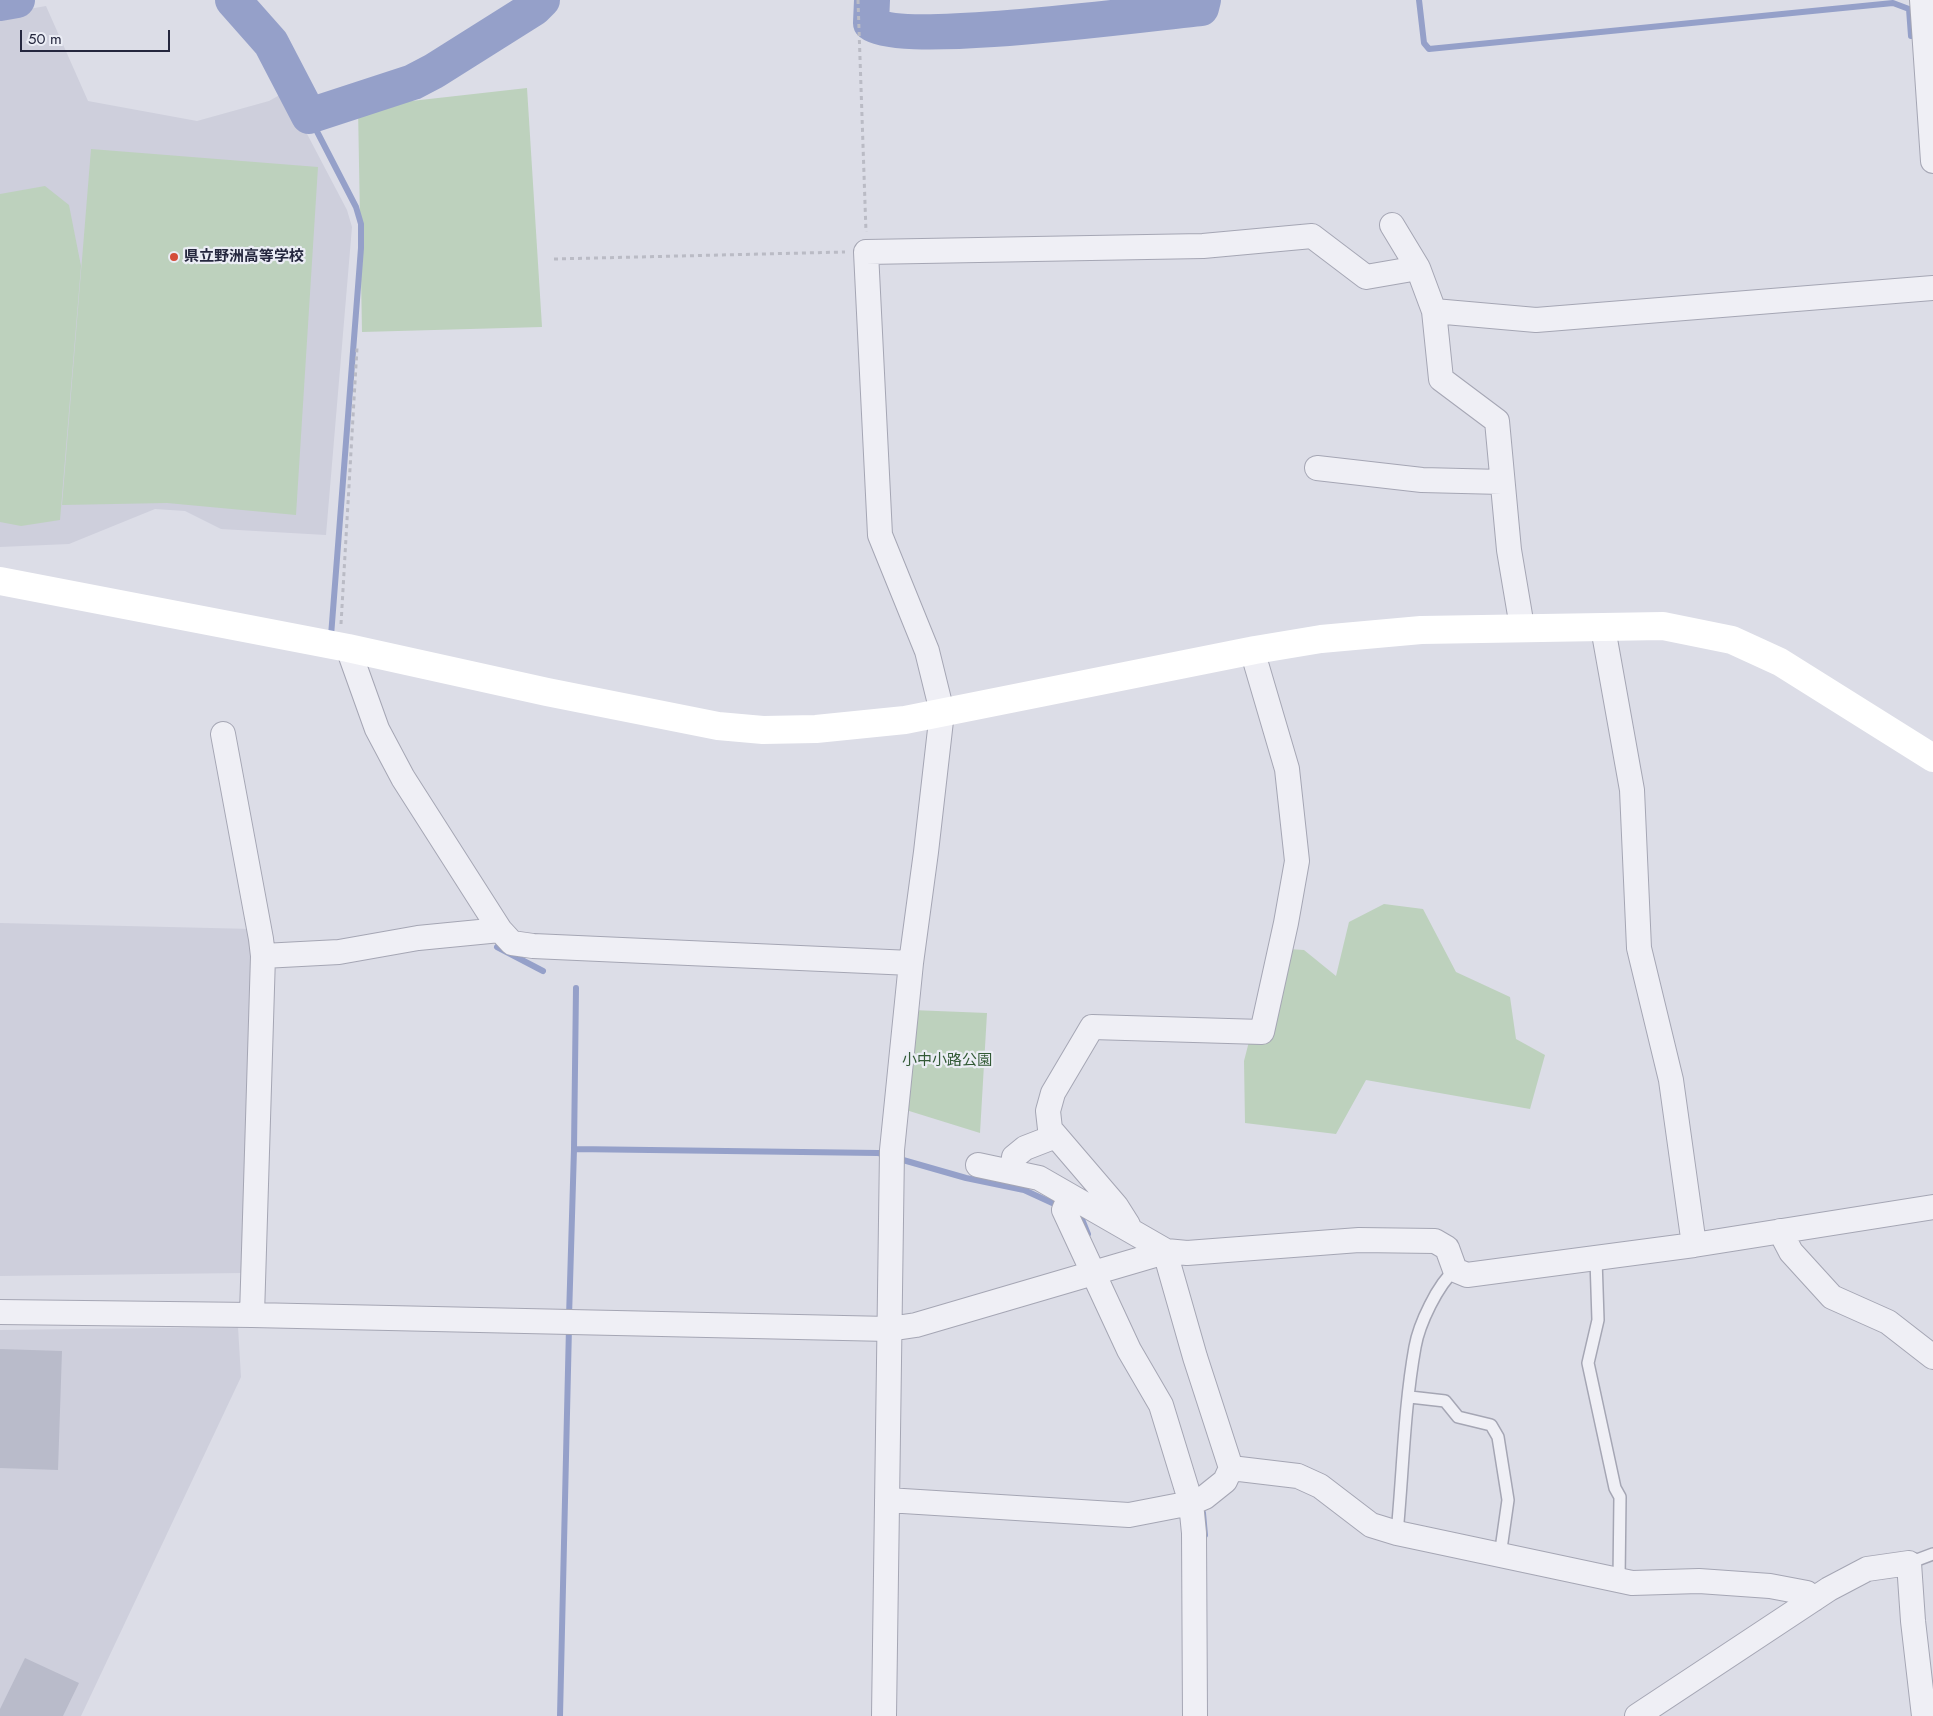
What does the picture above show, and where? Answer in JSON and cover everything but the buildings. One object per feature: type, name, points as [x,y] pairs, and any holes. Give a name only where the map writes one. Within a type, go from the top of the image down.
[{"type":"street","points":[[1922,0],[1933,161]]},
{"type":"street","points":[[1392,225],[1418,268],[1434,312],[1441,379],[1497,421],[1509,550],[1522,628]]},
{"type":"street","points":[[884,1716],[892,1150],[911,963],[942,712],[927,651],[880,535],[866,252],[1203,246],[1312,236],[1366,277],[1418,268]]},
{"type":"street","points":[[1434,312],[1536,320],[1933,288]]},
{"type":"street","points":[[1317,468],[1422,480],[1502,482]]},
{"type":"street","points":[[0,581],[348,648],[538,690],[718,726],[763,730],[816,729],[905,720],[1252,650],[1321,639],[1421,630],[1663,626],[1732,640],[1780,662],[1933,758]]},
{"type":"street","points":[[1602,628],[1632,790],[1639,948],[1671,1080],[1694,1245]]},
{"type":"street","points":[[348,648],[377,729],[403,778],[500,930],[512,944],[911,963]]},
{"type":"street","points":[[1133,1232],[1116,1206],[1050,1129],[1048,1111],[1053,1093],[1092,1027],[1262,1032],[1286,923],[1297,861],[1288,769],[1252,650]]},
{"type":"street","points":[[223,734],[262,939],[263,956],[252,1315]]},
{"type":"street","points":[[263,956],[339,952],[418,938],[500,930]]},
{"type":"street","points":[[1012,1172],[1014,1157],[1025,1148],[1056,1136]]},
{"type":"street","points":[[978,1165],[1039,1178],[1166,1251],[1187,1253],[1359,1240],[1435,1241],[1447,1248],[1455,1270],[1467,1275],[1694,1245],[1933,1207]]},
{"type":"street","points":[[1070,1196],[1064,1210],[1129,1350],[1161,1405],[1191,1503],[1194,1533],[1195,1716]]},
{"type":"street","points":[[1780,1231],[1791,1252],[1832,1297],[1888,1322],[1933,1357]]},
{"type":"street","points":[[0,1312],[252,1315],[889,1329],[916,1325],[1164,1252],[1194,1357],[1231,1468],[1225,1480],[1205,1497],[1191,1503],[1129,1515],[887,1500]]},
{"type":"street","points":[[1231,1468],[1298,1476],[1320,1486],[1371,1525],[1397,1533],[1632,1583],[1699,1581],[1770,1586],[1807,1594],[1814,1599]]},
{"type":"street","points":[[1637,1716],[1814,1599],[1867,1570],[1909,1563],[1913,1621],[1924,1716]]},
{"type":"lane","points":[[1596,1259],[1598,1320],[1588,1363],[1615,1488],[1620,1497],[1620,1580]]},
{"type":"lane","points":[[1397,1533],[1415,1345],[1428,1312],[1446,1277],[1455,1270]]},
{"type":"lane","points":[[1410,1397],[1445,1401],[1458,1417],[1491,1425],[1498,1437],[1508,1500],[1500,1556]]},
{"type":"lane","points":[[1909,1563],[1933,1554]]},
{"type":"path","points":[[554,259],[866,252],[858,0]]},
{"type":"path","points":[[348,648],[340,632],[357,348]]},
{"type":"shaded area","name":"県立野洲高等学校","points":[[46,6],[88,101],[197,121],[269,101],[285,92],[347,210],[352,227],[326,535],[221,529],[185,511],[155,509],[69,544],[0,547],[0,14]]},
{"type":"shaded area","points":[[0,923],[253,929],[242,1273],[0,1276]]},
{"type":"shaded area","points":[[238,1327],[241,1377],[81,1716],[0,1716],[0,1330]]},
{"type":"green space","points":[[527,88],[542,327],[362,332],[358,107]]},
{"type":"green space","points":[[91,149],[318,167],[296,515],[167,503],[62,505]]},
{"type":"green space","points":[[45,186],[69,205],[81,266],[60,520],[21,526],[0,522],[0,194]]},
{"type":"green space","points":[[1384,904],[1423,909],[1456,972],[1510,997],[1516,1039],[1545,1055],[1530,1109],[1366,1080],[1336,1134],[1245,1123],[1244,1061],[1273,948],[1304,950],[1336,976],[1349,922]]},
{"type":"green space","name":"小中小路公園","points":[[912,1010],[987,1013],[980,1133],[906,1110]]},
{"type":"waterway","points":[[0,3],[17,0]]},
{"type":"waterway","points":[[233,0],[271,43],[309,116],[413,82],[434,71],[534,8],[542,0]]},
{"type":"waterway","points":[[872,0],[871,23],[892,29],[928,31],[1028,26],[1201,8],[1203,0]]},
{"type":"waterway","points":[[1419,0],[1424,43],[1429,49],[1893,3],[1909,9],[1911,36],[1919,35]]},
{"type":"waterway","points":[[309,116],[356,207],[361,224],[361,248],[331,636]]},
{"type":"waterway","points":[[497,947],[543,971]]},
{"type":"waterway","points":[[576,988],[574,1149],[878,1153],[887,1155]]},
{"type":"waterway","points":[[569,1317],[574,1149]]},
{"type":"waterway","points":[[896,1158],[966,1178],[1024,1190],[1061,1207]]},
{"type":"waterway","points":[[1074,1214],[1082,1219],[1088,1234]]},
{"type":"waterway","points":[[560,1716],[569,1327]]},
{"type":"waterway","points":[[1203,1513],[1205,1535]]},
{"type":"place","name":"県立野洲高等学校","points":[[174,257]]}]
